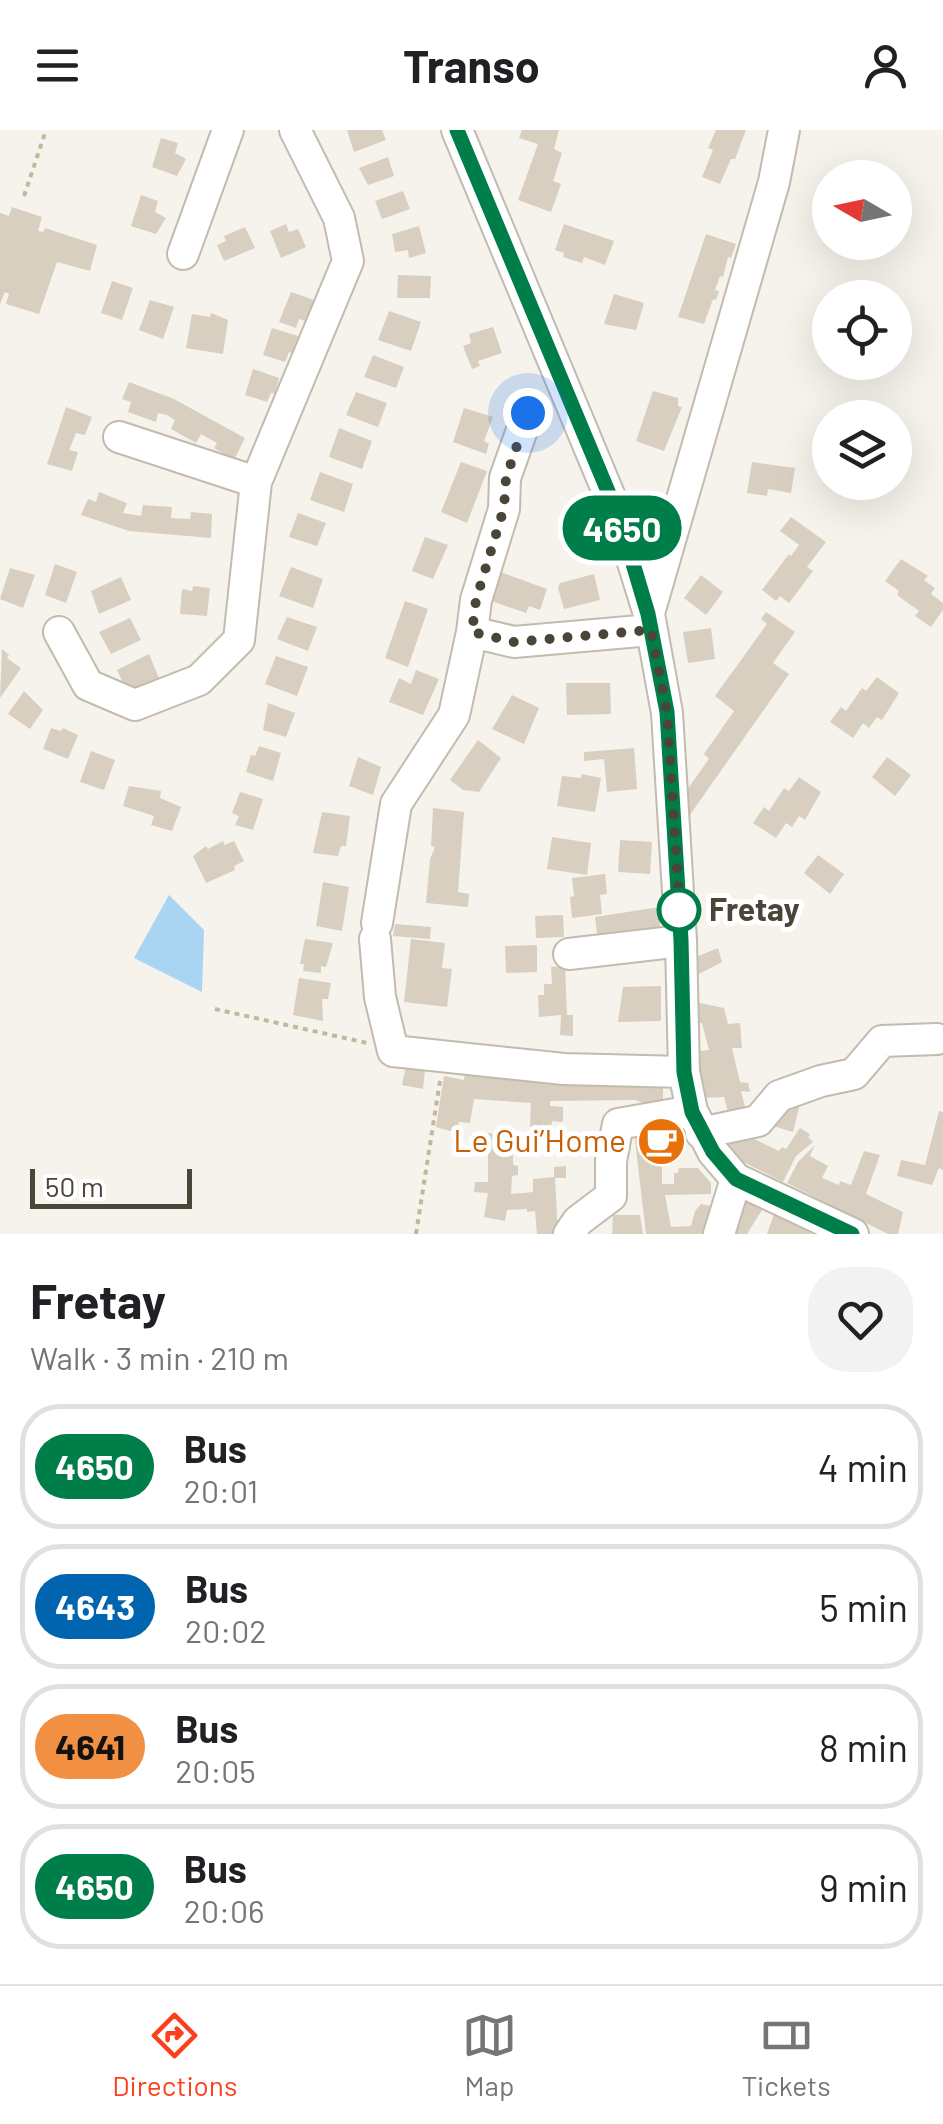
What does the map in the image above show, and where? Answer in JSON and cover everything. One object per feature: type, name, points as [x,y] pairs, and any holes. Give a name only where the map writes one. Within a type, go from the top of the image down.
[{"type":"street","points":[[183,254],[228,130]]},
{"type":"street","points":[[59,632],[88,685],[135,705],[200,680],[239,640],[256,482],[348,261],[339,218],[295,130]]},
{"type":"street","points":[[456,130],[620,520],[650,622],[667,712],[681,940],[684,1072],[697,1122],[736,1179],[853,1234]]},
{"type":"street","points":[[650,622],[774,182],[784,130]]},
{"type":"street","points":[[528,413],[506,478],[504,508],[476,600],[454,715],[396,804],[376,931],[380,996],[393,1051],[564,1069],[684,1072]]},
{"type":"street","points":[[119,437],[256,482]]},
{"type":"street","points":[[472,632],[514,642],[650,622]]},
{"type":"street","points":[[569,954],[681,940]]},
{"type":"street","points":[[570,1234],[578,1221],[611,1196],[611,1160],[618,1124],[758,1121],[779,1096],[821,1080],[854,1074],[882,1041],[937,1039]]},
{"type":"street","points":[[719,1234],[736,1179]]},
{"type":"path","points":[[24,196],[46,130]]},
{"type":"path","points":[[216,1009],[393,1051]]},
{"type":"path","points":[[416,1234],[444,1056]]},
{"type":"water","points":[[169,895],[204,930],[202,992],[134,958]]},
{"type":"building","points":[[347,130],[382,130],[386,140],[354,152]]},
{"type":"building","points":[[522,130],[559,130],[554,149],[562,153],[553,181],[561,184],[551,212],[518,200],[538,144],[519,138]]},
{"type":"building","points":[[716,130],[746,130],[720,184],[702,177]]},
{"type":"building","points":[[161,138],[178,143],[175,153],[186,159],[177,176],[152,167]]},
{"type":"building","points":[[388,157],[394,176],[368,185],[359,168]]},
{"type":"building","points":[[403,191],[410,209],[382,219],[375,201]]},
{"type":"building","points":[[141,195],[158,201],[155,212],[166,218],[156,234],[131,226]]},
{"type":"building","points":[[12,207],[42,217],[38,231],[45,228],[97,245],[90,271],[57,262],[39,314],[6,304],[9,294],[5,292],[0,304],[0,213],[9,216]]},
{"type":"building","points":[[286,224],[289,232],[298,229],[306,247],[281,258],[270,231]]},
{"type":"building","points":[[564,224],[614,241],[605,265],[584,257],[582,263],[555,250]]},
{"type":"building","points":[[419,226],[426,253],[409,258],[408,250],[395,252],[392,234]]},
{"type":"building","points":[[245,227],[255,248],[224,261],[217,245],[226,241],[224,236]]},
{"type":"building","points":[[706,234],[736,244],[704,324],[678,317]]},
{"type":"building","points":[[398,275],[431,276],[430,298],[397,298]]},
{"type":"building","points":[[112,281],[133,288],[122,320],[101,313]]},
{"type":"building","points":[[291,292],[314,300],[305,321],[299,319],[296,328],[279,322]]},
{"type":"building","points":[[614,294],[644,303],[636,330],[604,324]]},
{"type":"building","points":[[150,300],[174,307],[163,339],[139,330]]},
{"type":"building","points":[[389,311],[421,322],[411,351],[378,340]]},
{"type":"building","points":[[211,313],[228,320],[223,354],[186,348],[192,314],[210,317]]},
{"type":"building","points":[[493,327],[502,353],[478,361],[480,366],[472,369],[463,346],[471,343],[469,334]]},
{"type":"building","points":[[272,328],[298,336],[293,354],[289,352],[285,362],[263,355]]},
{"type":"building","points":[[373,355],[404,367],[396,388],[364,377]]},
{"type":"building","points":[[253,369],[279,378],[275,394],[271,393],[267,402],[245,395]]},
{"type":"building","points":[[129,382],[174,399],[245,438],[234,460],[201,434],[196,443],[171,429],[175,420],[167,415],[158,413],[156,422],[128,412],[131,402],[122,399]]},
{"type":"building","points":[[653,391],[678,398],[678,406],[682,407],[664,451],[636,441]]},
{"type":"building","points":[[356,392],[387,403],[378,427],[346,415]]},
{"type":"building","points":[[66,407],[92,417],[85,435],[76,433],[69,450],[78,452],[72,471],[47,464]]},
{"type":"building","points":[[464,408],[493,417],[484,441],[489,444],[486,454],[453,442]]},
{"type":"building","points":[[339,428],[372,441],[362,469],[329,457]]},
{"type":"building","points":[[461,462],[487,471],[467,523],[441,512]]},
{"type":"building","points":[[752,462],[795,468],[791,493],[768,489],[767,496],[747,493]]},
{"type":"building","points":[[320,472],[353,484],[344,512],[310,500]]},
{"type":"building","points":[[99,492],[127,503],[123,513],[141,516],[143,505],[172,507],[171,518],[190,519],[191,512],[212,514],[211,538],[129,531],[81,515],[88,499],[96,502]]},
{"type":"building","points":[[298,513],[326,523],[317,546],[289,537]]},
{"type":"building","points":[[791,517],[826,542],[807,567],[813,571],[789,603],[780,596],[776,601],[762,590],[799,545],[780,531]]},
{"type":"building","points":[[425,537],[448,545],[433,579],[412,571]]},
{"type":"building","points":[[901,559],[928,576],[924,580],[935,588],[931,594],[943,603],[943,610],[931,627],[915,616],[919,611],[885,581]]},
{"type":"building","points":[[55,564],[77,572],[66,603],[45,595]]},
{"type":"building","points":[[291,567],[323,579],[313,608],[279,596]]},
{"type":"building","points":[[10,568],[35,575],[23,608],[0,599]]},
{"type":"building","points":[[498,571],[547,589],[540,610],[529,606],[526,613],[488,600]]},
{"type":"building","points":[[594,574],[600,600],[564,609],[560,583]]},
{"type":"building","points":[[701,575],[723,592],[706,615],[684,598]]},
{"type":"building","points":[[121,577],[131,600],[99,614],[91,591]]},
{"type":"building","points":[[193,586],[210,588],[207,616],[180,614],[182,589],[192,591]]},
{"type":"building","points":[[405,601],[428,609],[408,667],[385,658]]},
{"type":"building","points":[[766,612],[795,632],[773,663],[789,674],[687,819],[684,794],[709,759],[704,754],[734,711],[715,696],[767,624],[761,619]]},
{"type":"building","points":[[287,617],[317,627],[308,651],[277,639]]},
{"type":"building","points":[[130,618],[141,640],[111,654],[99,632]]},
{"type":"building","points":[[711,628],[715,659],[688,663],[683,632]]},
{"type":"building","points":[[2,649],[21,668],[0,698]]},
{"type":"building","points":[[149,654],[160,681],[129,696],[117,670]]},
{"type":"building","points":[[276,656],[308,667],[297,696],[265,684]]},
{"type":"building","points":[[416,670],[439,679],[423,715],[389,702],[399,678],[411,684]]},
{"type":"building","points":[[877,677],[899,693],[882,720],[877,717],[869,728],[863,723],[853,738],[830,722],[841,707],[846,711],[862,688],[866,691]]},
{"type":"building","points":[[566,683],[610,683],[611,714],[567,715]]},
{"type":"building","points":[[24,691],[43,710],[30,729],[8,714]]},
{"type":"building","points":[[512,695],[539,708],[524,744],[492,729]]},
{"type":"building","points":[[268,703],[295,713],[286,737],[263,730]]},
{"type":"building","points":[[51,728],[63,728],[78,735],[68,759],[43,749]]},
{"type":"building","points":[[478,740],[501,758],[479,792],[463,790],[450,780]]},
{"type":"building","points":[[259,746],[281,753],[273,781],[246,772],[251,755],[255,756]]},
{"type":"building","points":[[634,748],[637,789],[607,792],[604,759],[584,761],[584,752]]},
{"type":"building","points":[[91,751],[115,760],[104,790],[80,782]]},
{"type":"building","points":[[358,757],[381,767],[373,795],[349,786]]},
{"type":"building","points":[[887,757],[911,775],[895,796],[872,777]]},
{"type":"building","points":[[582,774],[601,778],[595,812],[557,806],[562,776],[581,778]]},
{"type":"building","points":[[799,777],[821,792],[805,820],[799,816],[792,827],[786,823],[776,838],[753,823],[764,807],[769,811],[784,788],[789,791]]},
{"type":"building","points":[[129,786],[161,791],[160,798],[181,807],[172,831],[151,825],[154,816],[123,806]]},
{"type":"building","points":[[240,792],[263,799],[253,830],[235,825],[239,816],[232,813]]},
{"type":"building","points":[[433,808],[464,812],[458,892],[469,894],[468,907],[426,903],[430,859],[435,847],[431,846]]},
{"type":"building","points":[[322,812],[350,816],[346,846],[341,846],[338,856],[313,853]]},
{"type":"building","points":[[552,837],[591,843],[587,875],[547,869]]},
{"type":"building","points":[[620,840],[652,842],[650,874],[618,872]]},
{"type":"building","points":[[223,841],[224,845],[234,841],[244,861],[234,866],[235,870],[206,883],[193,856],[206,846],[208,849]]},
{"type":"building","points":[[818,855],[844,874],[830,894],[804,873]]},
{"type":"building","points":[[605,874],[607,894],[600,895],[602,914],[572,918],[572,878]]},
{"type":"building","points":[[323,882],[349,887],[342,931],[316,926]]},
{"type":"building","points":[[660,907],[660,934],[598,942],[595,917]]},
{"type":"building","points":[[563,915],[564,937],[536,938],[535,916]]},
{"type":"building","points":[[395,924],[431,927],[430,939],[393,936]]},
{"type":"building","points":[[305,939],[333,943],[321,973],[303,971],[304,964],[300,964]]},
{"type":"building","points":[[411,939],[445,943],[442,968],[452,969],[447,1007],[404,1002]]},
{"type":"building","points":[[537,945],[537,972],[506,973],[505,946]]},
{"type":"building","points":[[718,948],[722,962],[697,975],[696,957]]},
{"type":"building","points":[[565,966],[567,1015],[573,1015],[573,1036],[560,1035],[561,1015],[539,1017],[538,995],[544,995],[544,984],[552,984],[551,967]]},
{"type":"building","points":[[299,978],[331,983],[328,999],[322,999],[323,1021],[293,1015]]},
{"type":"building","points":[[661,986],[661,1021],[618,1022],[623,987]]},
{"type":"building","points":[[695,1002],[724,1008],[728,1024],[740,1023],[742,1048],[732,1048],[740,1082],[748,1083],[750,1092],[741,1091],[746,1111],[729,1116],[724,1097],[701,1098],[691,1052],[709,1050],[702,1023],[695,1023]]},
{"type":"building","points":[[406,1066],[425,1070],[423,1089],[402,1085]]},
{"type":"building","points":[[465,1071],[655,1082],[663,1087],[663,1100],[655,1107],[635,1100],[550,1101],[550,1106],[563,1107],[563,1122],[552,1121],[551,1129],[530,1127],[531,1103],[474,1099],[470,1123],[459,1122],[457,1133],[436,1127],[444,1076],[464,1080]]},
{"type":"building","points":[[783,1099],[800,1104],[793,1132],[773,1126]]},
{"type":"building","points":[[939,1111],[943,1112],[943,1170],[939,1168],[932,1185],[897,1176],[901,1160],[925,1165]]},
{"type":"building","points":[[800,1128],[810,1134],[813,1142],[796,1156],[783,1182],[729,1155],[720,1137],[738,1131],[779,1151],[782,1147],[786,1149]]},
{"type":"building","points":[[667,1131],[662,1184],[674,1184],[674,1173],[679,1168],[698,1168],[711,1183],[711,1194],[665,1195],[671,1227],[691,1226],[701,1204],[711,1206],[703,1234],[646,1234],[634,1132]]},
{"type":"building","points":[[482,1133],[513,1134],[513,1165],[518,1166],[518,1175],[512,1176],[511,1194],[533,1192],[533,1179],[554,1177],[554,1167],[566,1166],[566,1178],[555,1178],[558,1234],[537,1234],[535,1211],[527,1209],[507,1210],[505,1221],[484,1217],[488,1193],[474,1192],[475,1182],[488,1182],[488,1152],[481,1152]]},
{"type":"building","points":[[815,1145],[810,1156],[828,1166],[822,1178],[839,1185],[840,1181],[851,1185],[864,1151],[880,1155],[866,1194],[903,1212],[898,1234],[888,1234],[787,1183],[798,1162]]},
{"type":"building","points":[[743,1197],[758,1203],[756,1207],[762,1210],[747,1234],[725,1234]]},
{"type":"building","points":[[775,1211],[813,1228],[811,1234],[767,1234]]},
{"type":"building","points":[[613,1215],[640,1215],[643,1234],[612,1234]]},
{"type":"bus line","name":"4650","points":[[457,130],[620,520],[648,614],[667,712],[681,940],[684,1072],[692,1112],[713,1152],[736,1179],[852,1234]]},
{"type":"place","name":"Fretay","points":[[679,910]]},
{"type":"place","name":"Le Gui’Home","points":[[661,1141]]},
{"type":"route","points":[[528,413],[506,478],[504,508],[476,600],[472,632],[514,642],[651,630],[667,712],[680,916],[679,910]]}]
